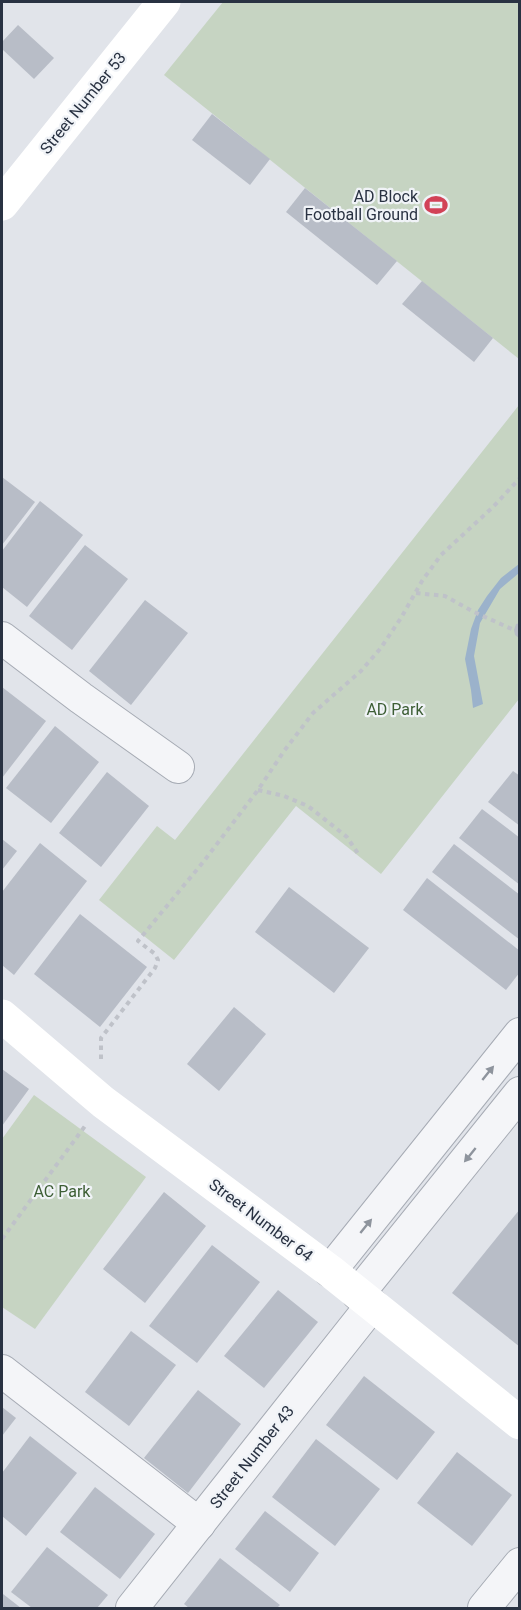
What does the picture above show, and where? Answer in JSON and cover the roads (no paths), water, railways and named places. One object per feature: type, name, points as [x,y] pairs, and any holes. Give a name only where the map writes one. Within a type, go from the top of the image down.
[{"type":"street","name":"Street Number 53","points":[[2,204],[164,2]]},
{"type":"street","points":[[2,638],[177,767]]},
{"type":"street","name":"Street Number 64","points":[[2,1017],[103,1102],[330,1271],[519,1423]]},
{"type":"street","points":[[330,1271],[519,1034]]},
{"type":"street","name":"Street Number 43","points":[[132,1608],[199,1524],[519,1093]]},
{"type":"street","points":[[2,1371],[199,1524]]},
{"type":"street","points":[[484,1608],[519,1564]]},
{"type":"water","points":[[519,564],[519,573],[500,589],[480,623],[474,656],[483,704],[473,708],[465,659],[471,629],[478,610],[487,596],[501,578]]},
{"type":"place","name":"AD Block Football Ground","points":[[436,205]]},
{"type":"park label","name":"AD Park","points":[[395,709]]},
{"type":"park label","name":"AC Park","points":[[62,1191]]}]
